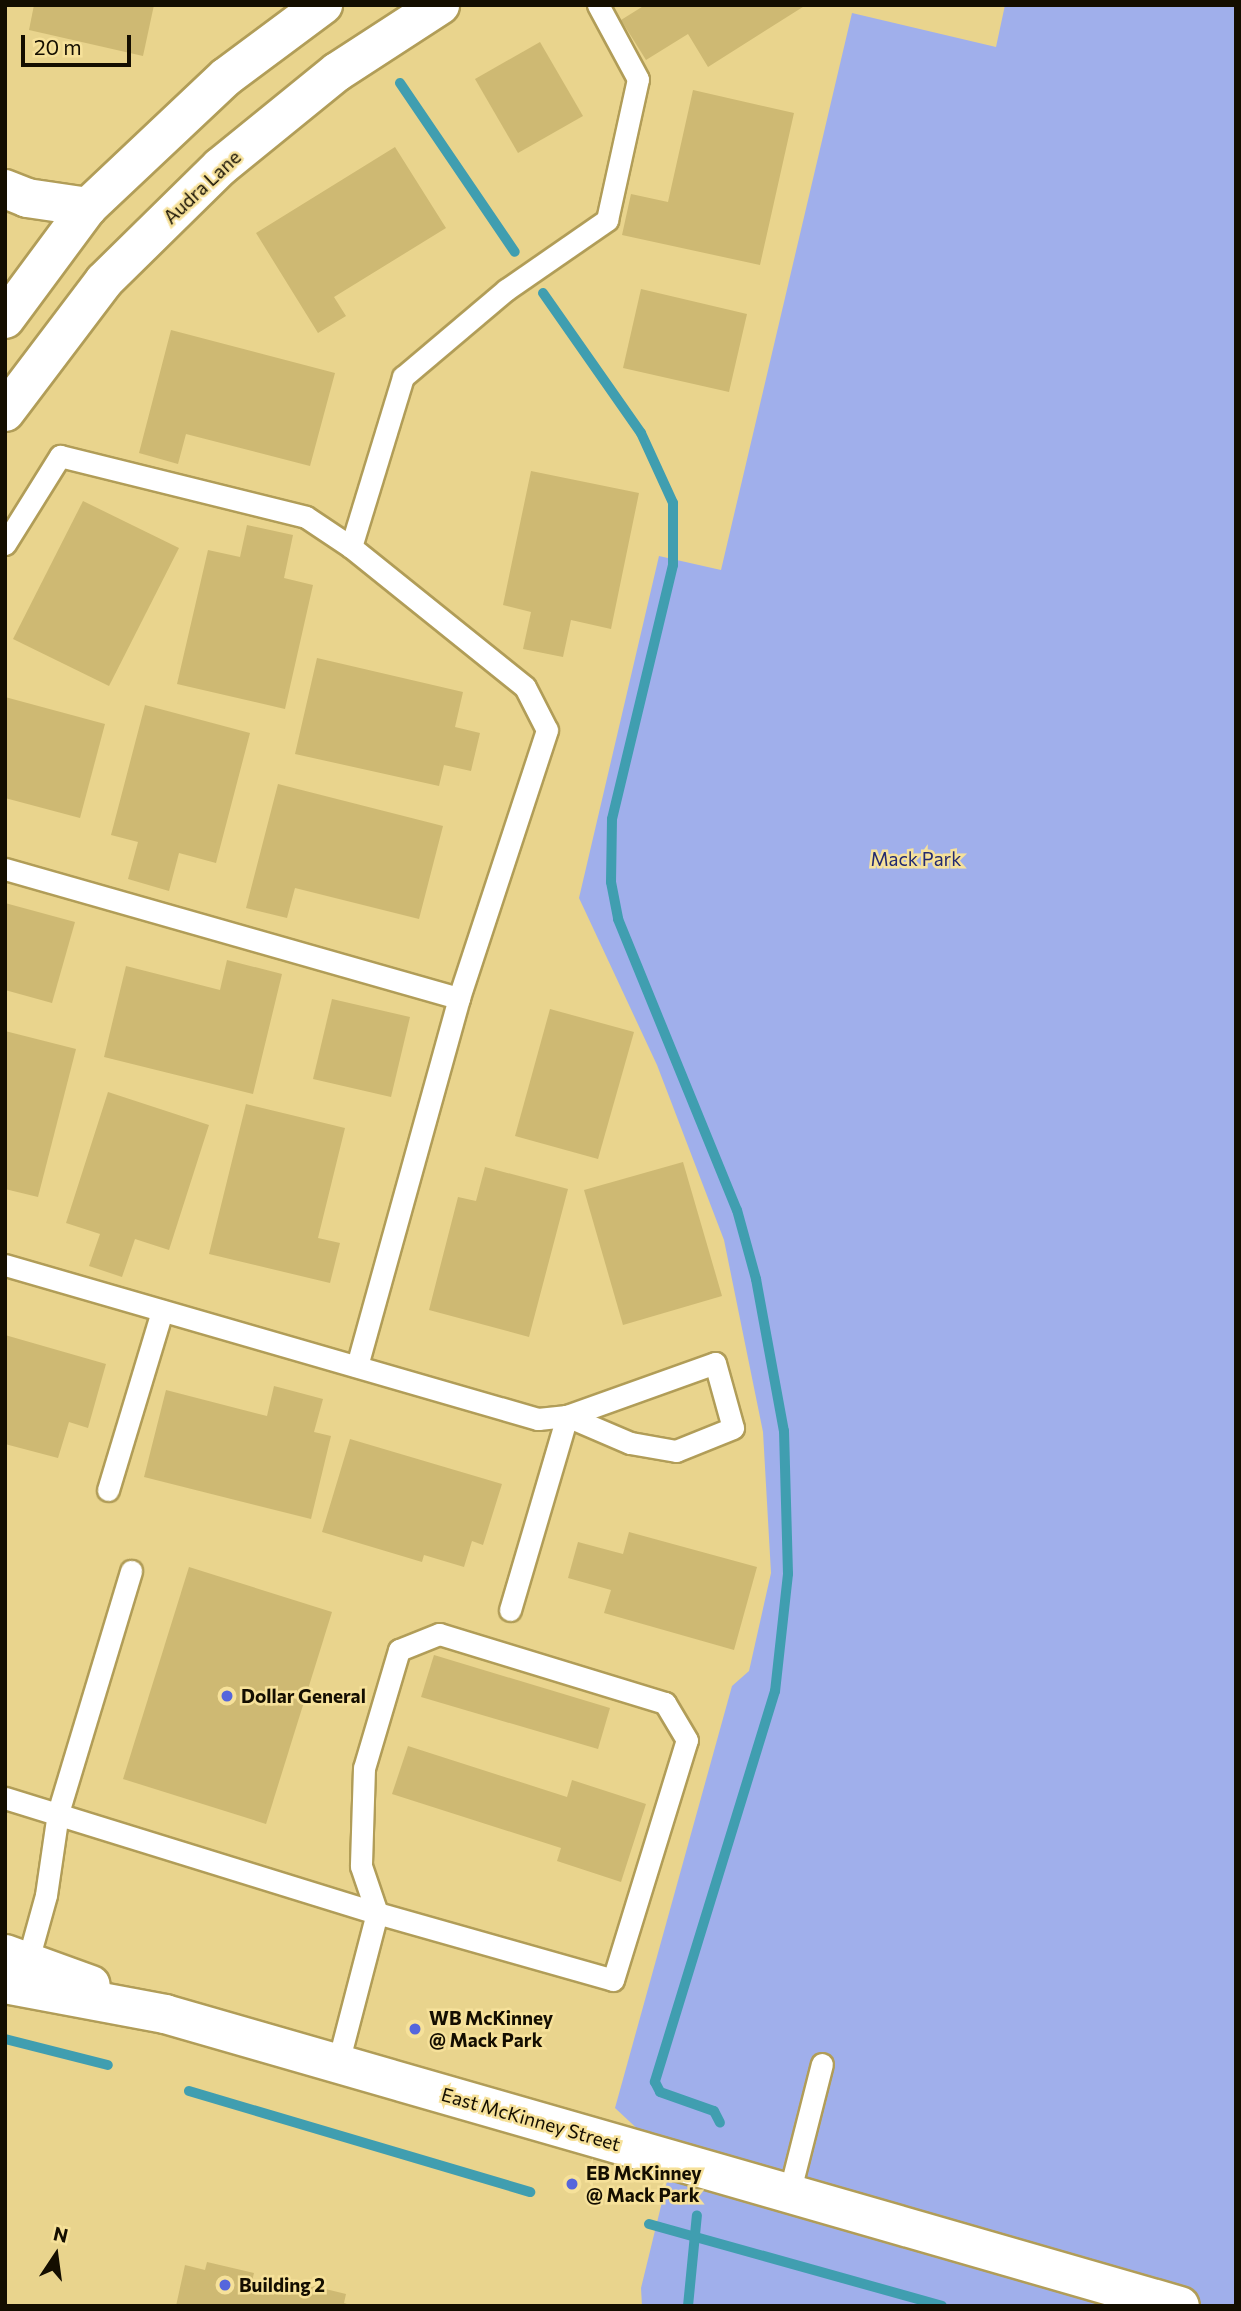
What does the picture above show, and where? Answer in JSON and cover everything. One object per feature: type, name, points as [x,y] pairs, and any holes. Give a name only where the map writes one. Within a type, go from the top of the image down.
[{"type":"main road","points":[[5,319],[88,207],[226,77],[323,5]]},
{"type":"main road","name":"Audra Lane","points":[[5,412],[104,281],[219,167],[337,72],[440,5]]},
{"type":"main road","points":[[5,190],[27,198],[88,207]]},
{"type":"main road","name":"East McKinney Street","points":[[13,1966],[165,2014],[1180,2306]]},
{"type":"lane","points":[[351,547],[403,377],[506,290],[607,220],[638,79],[598,5]]},
{"type":"lane","points":[[5,544],[61,456],[306,517],[351,547],[525,687],[547,730],[459,998],[357,1366]]},
{"type":"lane","points":[[5,869],[459,998]]},
{"type":"lane","points":[[5,1265],[538,1419],[567,1416],[715,1363],[733,1428],[676,1451],[630,1443],[567,1416]]},
{"type":"lane","points":[[108,1490],[162,1311]]},
{"type":"lane","points":[[510,1610],[567,1416]]},
{"type":"lane","points":[[13,1966],[47,1895],[58,1813],[131,1571]]},
{"type":"lane","points":[[5,1798],[377,1913],[613,1980],[687,1740],[665,1703],[439,1634],[399,1650],[364,1768],[360,1866],[377,1913],[338,2063]]},
{"type":"lane","points":[[789,2194],[822,2064]]},
{"type":"green space","name":"Mack Park","points":[[1005,5],[1236,5],[1236,2306],[642,2306],[641,2288],[672,2161],[615,2108],[732,1686],[749,1671],[771,1573],[763,1432],[724,1240],[657,1065],[579,898],[659,556],[721,570],[852,13],[996,47]]},
{"type":"building","points":[[34,5],[154,5],[143,56],[29,30]]},
{"type":"building","points":[[645,5],[806,5],[708,67],[688,34],[646,60],[621,20]]},
{"type":"building","points":[[540,42],[583,116],[518,153],[475,79]]},
{"type":"building","points":[[693,90],[794,113],[760,265],[622,235],[631,194],[668,202]]},
{"type":"building","points":[[395,147],[446,228],[334,297],[346,316],[318,333],[256,233]]},
{"type":"building","points":[[641,289],[747,314],[729,392],[623,368]]},
{"type":"building","points":[[171,330],[335,373],[310,466],[186,434],[178,464],[139,453]]},
{"type":"building","points":[[531,471],[639,493],[611,629],[571,620],[563,657],[523,649],[531,612],[503,605]]},
{"type":"building","points":[[83,501],[179,548],[109,686],[13,639]]},
{"type":"building","points":[[247,525],[293,535],[284,578],[313,585],[285,709],[177,684],[208,550],[240,557]]},
{"type":"building","points":[[317,658],[463,692],[455,727],[480,733],[471,771],[444,765],[439,786],[295,754]]},
{"type":"building","points":[[5,697],[105,724],[80,818],[5,798]]},
{"type":"building","points":[[145,705],[250,733],[216,863],[179,853],[169,891],[128,879],[138,842],[111,835]]},
{"type":"building","points":[[278,784],[443,826],[419,919],[295,888],[287,918],[246,908]]},
{"type":"building","points":[[5,903],[75,922],[52,1003],[5,990]]},
{"type":"building","points":[[227,960],[282,974],[253,1094],[104,1057],[126,966],[220,990]]},
{"type":"building","points":[[332,999],[410,1017],[391,1097],[313,1079]]},
{"type":"building","points":[[550,1009],[634,1032],[598,1159],[515,1136]]},
{"type":"building","points":[[5,1031],[76,1049],[38,1197],[5,1189]]},
{"type":"building","points":[[108,1092],[209,1125],[169,1250],[135,1239],[122,1277],[89,1266],[100,1234],[66,1223]]},
{"type":"building","points":[[246,1104],[345,1128],[318,1238],[340,1243],[330,1283],[209,1254]]},
{"type":"building","points":[[683,1162],[722,1296],[623,1325],[584,1190]]},
{"type":"building","points":[[485,1167],[568,1189],[529,1337],[429,1310],[458,1197],[476,1201]]},
{"type":"building","points":[[5,1335],[106,1364],[88,1428],[69,1422],[58,1458],[5,1444]]},
{"type":"building","points":[[274,1386],[323,1399],[314,1432],[331,1436],[311,1519],[144,1477],[166,1390],[267,1416]]},
{"type":"building","points":[[350,1439],[502,1484],[483,1545],[472,1541],[464,1567],[424,1555],[422,1562],[322,1532]]},
{"type":"building","points":[[629,1532],[757,1567],[734,1650],[604,1613],[611,1590],[568,1578],[578,1542],[623,1554]]},
{"type":"building","name":"Dollar General","points":[[189,1567],[332,1612],[266,1824],[123,1779]]},
{"type":"building","points":[[434,1655],[610,1708],[598,1749],[421,1697]]},
{"type":"building","points":[[408,1746],[567,1797],[572,1780],[646,1804],[621,1882],[557,1861],[561,1848],[392,1794]]},
{"type":"building","name":"Building 2","points":[[207,2262],[254,2273],[252,2281],[295,2291],[297,2282],[346,2294],[344,2303],[353,2306],[176,2306],[185,2265],[205,2270]]},
{"type":"waterway","points":[[400,83],[515,252]]},
{"type":"waterway","points":[[543,293],[641,433],[673,503],[673,565],[612,819],[611,882],[618,919],[737,1210],[756,1279],[784,1431],[788,1574],[775,1691],[655,2082],[660,2092],[714,2111],[720,2123]]},
{"type":"waterway","points":[[5,2039],[108,2065]]},
{"type":"waterway","points":[[189,2091],[530,2192]]},
{"type":"waterway","points":[[688,2306],[697,2215]]},
{"type":"waterway","points":[[649,2224],[942,2306]]},
{"type":"place","name":"Dollar General","points":[[227,1696]]},
{"type":"place","name":"WB McKinney @ Mack Park","points":[[415,2029]]},
{"type":"place","name":"EB McKinney @ Mack Park","points":[[572,2184]]},
{"type":"place","name":"Building 2","points":[[225,2285]]}]
